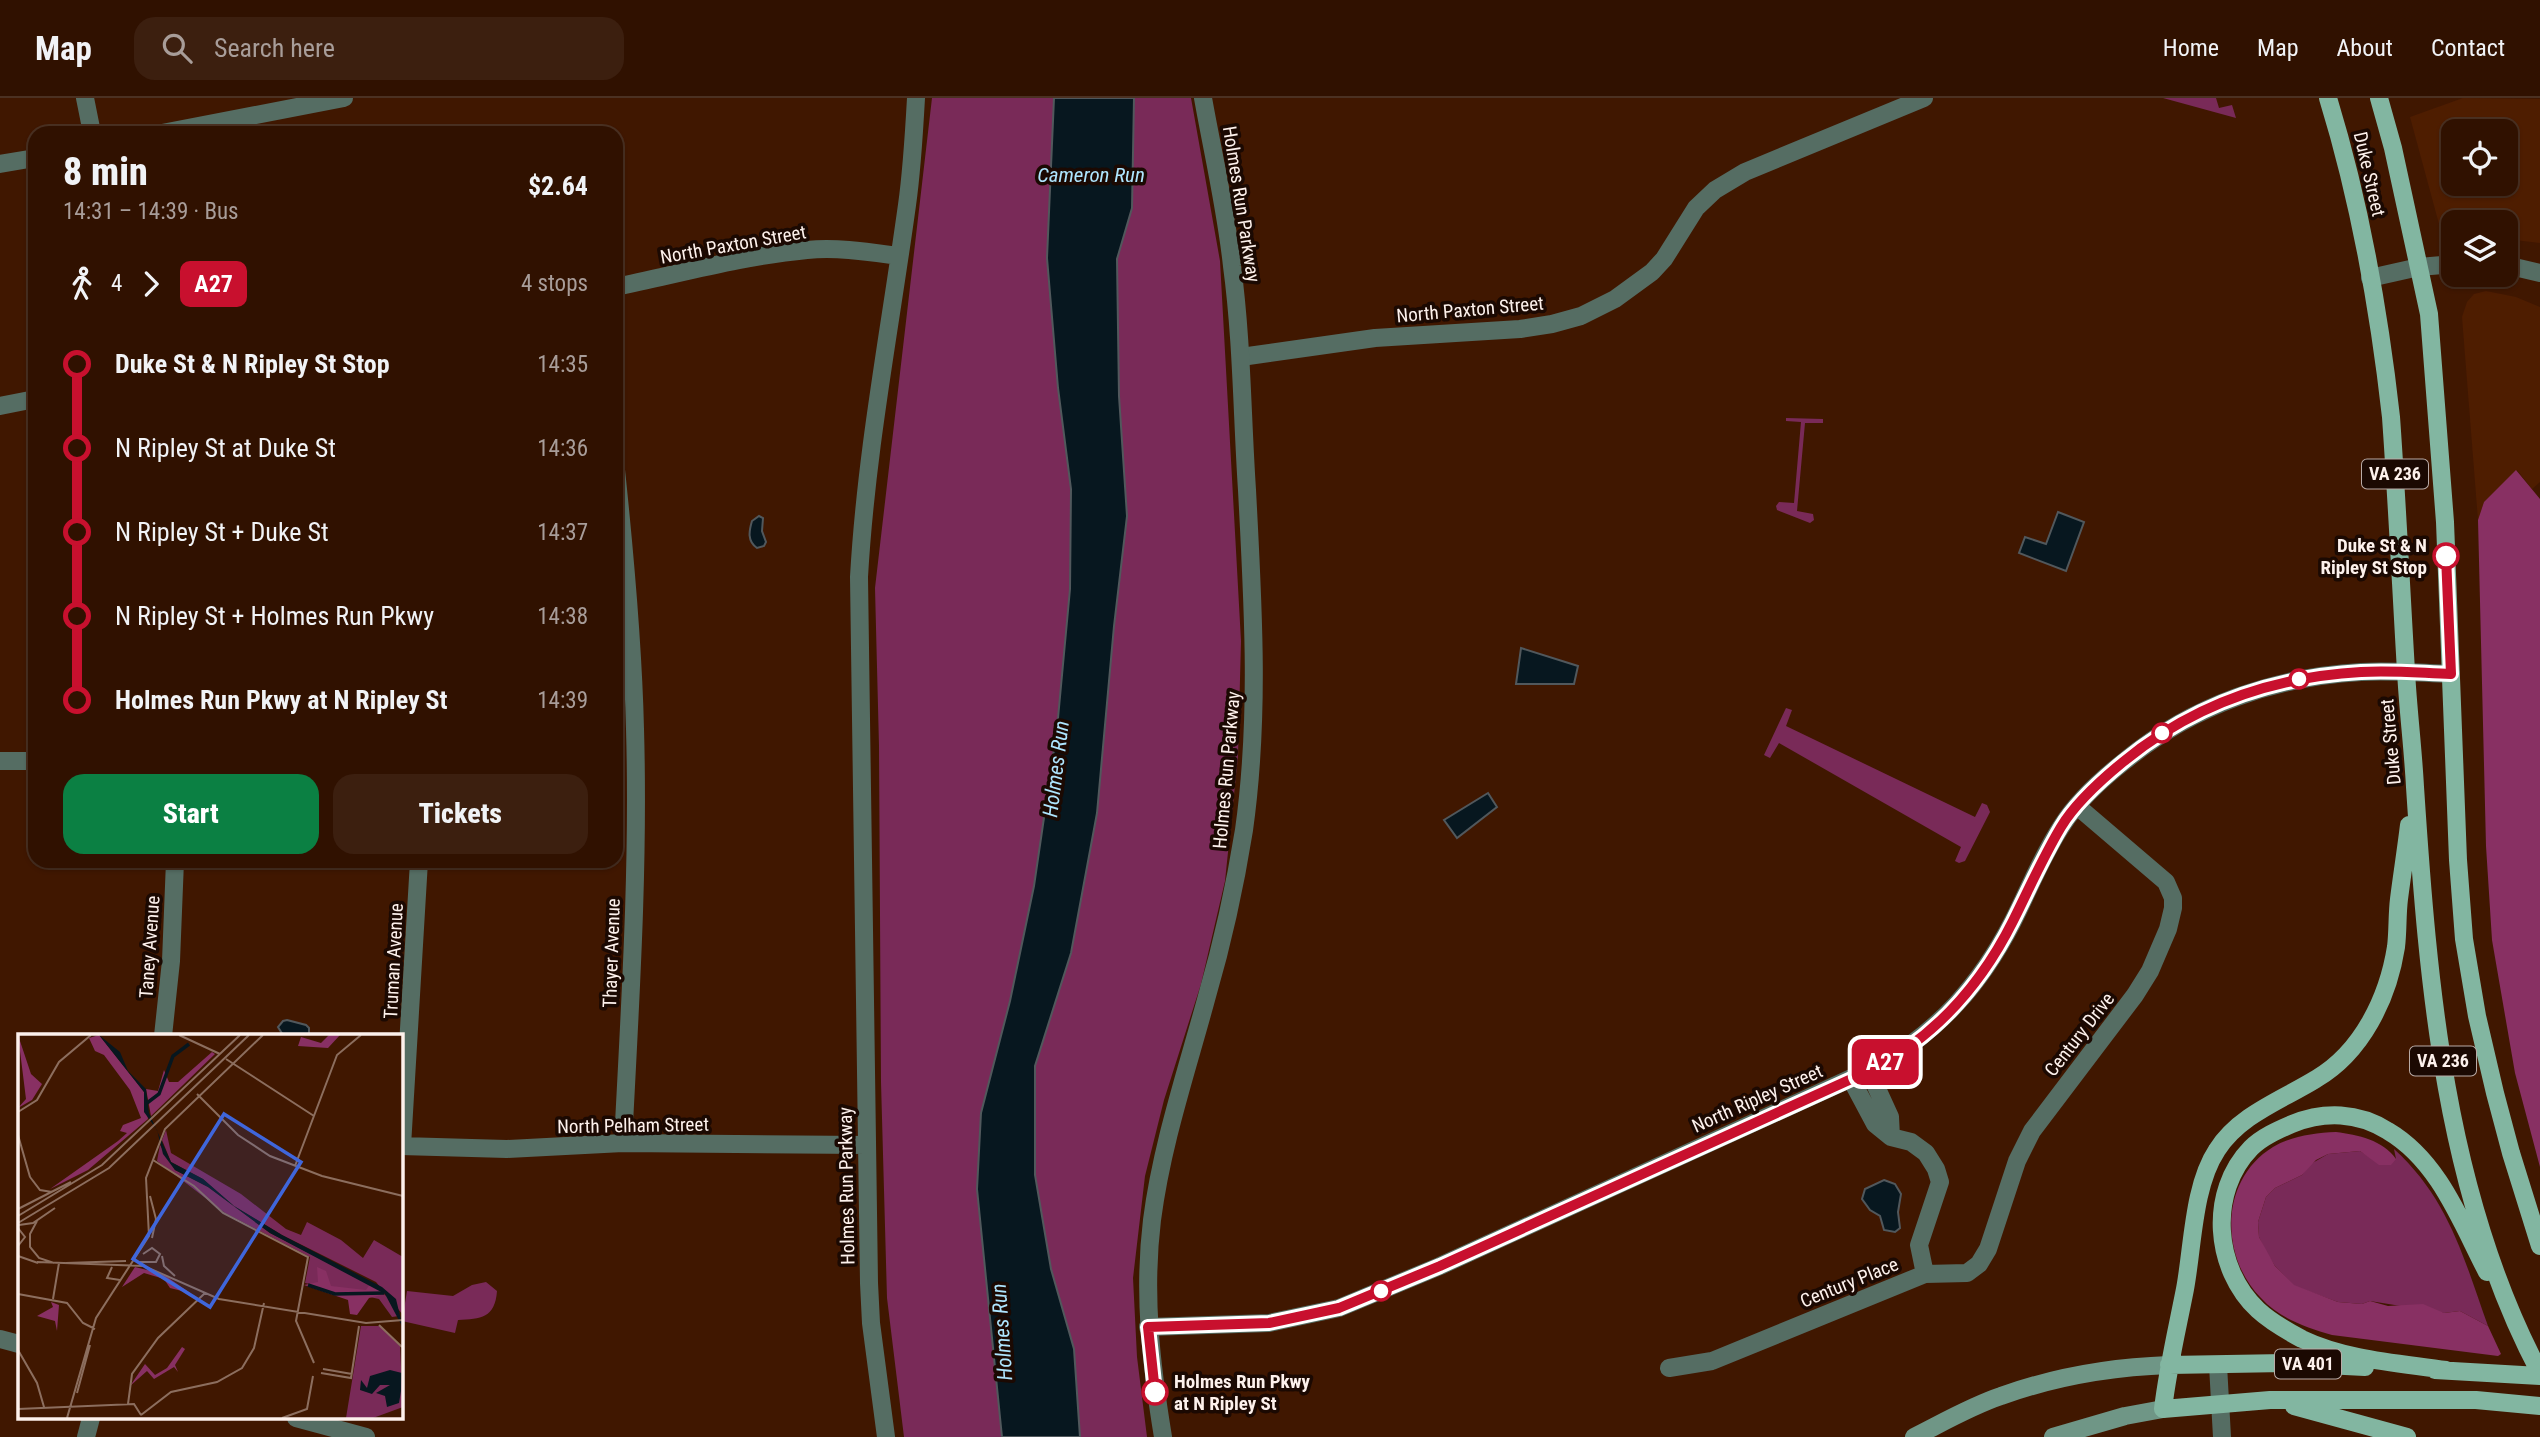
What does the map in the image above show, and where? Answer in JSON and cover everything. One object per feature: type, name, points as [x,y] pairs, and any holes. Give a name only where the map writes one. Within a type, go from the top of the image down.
[{"type":"main road","name":"Duke Street","points":[[2328,98],[2349,168],[2384,354],[2391,418],[2406,673],[2435,1020],[2477,1216],[2517,1330],[2540,1374]]},
{"type":"main road","name":"Duke Street","points":[[2379,98],[2419,267],[2428,314],[2437,400],[2464,939],[2477,1016],[2495,1093],[2521,1189],[2540,1246]]},
{"type":"main road","points":[[2163,1409],[2198,1205],[2208,1165],[2218,1148],[2234,1130],[2253,1115],[2318,1078],[2333,1066],[2360,1038],[2381,1003],[2396,947],[2399,902],[2415,784]]},
{"type":"main road","points":[[2446,1370],[2343,1354],[2304,1340],[2258,1310],[2243,1293],[2231,1271],[2224,1248],[2222,1205],[2236,1168],[2252,1148],[2276,1132],[2310,1116],[2346,1115],[2375,1123],[2390,1131],[2419,1156],[2436,1177],[2517,1330]]},
{"type":"main road","name":"VA 401","points":[[1914,1437],[2000,1396],[2075,1376],[2122,1367],[2285,1363],[2540,1374]]},
{"type":"main road","points":[[2270,1400],[2407,1437]]},
{"type":"main road","name":"VA 401","points":[[2053,1437],[2125,1416],[2163,1409],[2270,1400],[2476,1400],[2540,1406]]},
{"type":"street","points":[[85,98],[91,126]]},
{"type":"street","points":[[198,126],[344,98]]},
{"type":"street","name":"Holmes Run Parkway","points":[[886,1437],[871,1323],[859,577],[868,473],[908,203],[916,98]]},
{"type":"street","name":"Holmes Run Parkway","points":[[1163,1437],[1148,1327],[1149,1254],[1161,1165],[1227,919],[1244,830],[1254,720],[1255,647],[1241,358],[1232,264],[1203,98]]},
{"type":"street","name":"North Paxton Street","points":[[1241,358],[1375,338],[1520,329],[1581,316],[1615,299],[1652,272],[1664,259],[1696,208],[1724,184],[1745,172],[1924,98]]},
{"type":"street","points":[[0,164],[28,159]]},
{"type":"street","name":"North Paxton Street","points":[[623,286],[755,258],[809,250],[861,251],[899,256]]},
{"type":"street","points":[[2370,278],[2441,265]]},
{"type":"street","points":[[2518,268],[2540,273]]},
{"type":"street","points":[[0,406],[28,401]]},
{"type":"street","name":"Thayer Avenue","points":[[623,544],[632,638],[635,732],[632,938],[623,1143]]},
{"type":"street","name":"North Ripley Street","points":[[1148,1327],[1269,1323],[1339,1308],[1440,1266],[1869,1071],[1925,1036],[1958,1004],[1986,969],[2063,824],[2101,780],[2150,740],[2219,703],[2293,680],[2361,672],[2451,674]]},
{"type":"street","points":[[0,761],[28,761]]},
{"type":"street","name":"Century Drive","points":[[1925,1274],[1967,1273],[1979,1264],[1988,1249],[2017,1161],[2032,1131],[2135,995],[2150,971],[2168,929],[2174,908],[2166,882],[2077,806]]},
{"type":"street","name":"Taney Avenue","points":[[163,1034],[171,961],[175,868]]},
{"type":"street","name":"Truman Avenue","points":[[402,1130],[419,868]]},
{"type":"street","points":[[1869,1071],[1890,1117],[1891,1137]]},
{"type":"street","name":"Century Place","points":[[1669,1368],[1712,1361],[1925,1274],[1919,1245],[1940,1182],[1936,1169],[1926,1153],[1911,1142],[1891,1137],[1875,1124],[1851,1079]]},
{"type":"street","name":"North Pelham Street","points":[[402,1146],[508,1149],[623,1143],[867,1145]]},
{"type":"street","points":[[0,1339],[18,1344]]},
{"type":"street","points":[[2218,1364],[2222,1437]]},
{"type":"street","points":[[86,1437],[90,1420]]},
{"type":"street","points":[[303,1420],[366,1437]]},
{"type":"shaded area","points":[[932,98],[1054,98],[1047,258],[1058,388],[1071,489],[1070,589],[1057,729],[1034,886],[1010,1001],[981,1113],[977,1189],[1002,1437],[904,1437],[887,1298],[881,1082],[875,588]]},
{"type":"shaded area","points":[[1134,98],[1191,98],[1220,261],[1241,641],[1238,756],[1225,881],[1201,984],[1164,1100],[1145,1176],[1133,1278],[1137,1357],[1147,1437],[1080,1437],[1074,1349],[1051,1269],[1035,1175],[1035,1066],[1071,953],[1097,813],[1127,516],[1119,396],[1117,259],[1132,208]]},
{"type":"shaded area","points":[[2163,98],[2216,98],[2219,108],[2232,105],[2236,118]]},
{"type":"shaded area","points":[[2463,98],[2540,99],[2540,243],[2518,240],[2518,210],[2441,210],[2441,226],[2410,117]]},
{"type":"shaded area","points":[[2486,291],[2516,297],[2540,307],[2540,482],[2532,489],[2517,470],[2484,502],[2478,520],[2462,317],[2467,302],[2474,294]]},
{"type":"shaded area","points":[[1786,418],[1823,419],[1823,423],[1805,423],[1797,511],[1813,514],[1814,520],[1810,523],[1777,510],[1776,506],[1779,502],[1794,503],[1801,422],[1786,421]]},
{"type":"shaded area","points":[[2516,470],[2540,499],[2540,1167],[2515,1073],[2492,940],[2486,846],[2478,520],[2484,502]]},
{"type":"shaded area","points":[[1786,708],[1792,710],[1786,726],[1975,817],[1982,803],[1987,805],[1990,812],[1965,861],[1955,861],[1961,847],[1779,743],[1770,758],[1764,755]]},
{"type":"shaded area","points":[[2336,1132],[2377,1143],[2396,1159],[2391,1165],[2379,1165],[2360,1151],[2328,1154],[2316,1160],[2302,1175],[2275,1188],[2266,1197],[2258,1222],[2259,1237],[2275,1266],[2294,1285],[2338,1302],[2362,1304],[2370,1301],[2388,1306],[2423,1304],[2444,1313],[2460,1311],[2488,1326],[2501,1354],[2498,1356],[2332,1335],[2276,1312],[2248,1281],[2238,1262],[2231,1220],[2235,1198],[2243,1179],[2255,1161],[2280,1143],[2303,1136]]},
{"type":"shaded area","points":[[2394,1149],[2429,1188],[2442,1209],[2453,1231],[2488,1326],[2460,1311],[2444,1313],[2370,1301],[2362,1304],[2338,1302],[2294,1286],[2266,1252],[2259,1237],[2258,1222],[2266,1197],[2275,1188],[2302,1175],[2309,1165],[2328,1154],[2360,1151],[2368,1156],[2396,1159]]},
{"type":"shaded area","points":[[486,1282],[497,1291],[490,1312],[480,1318],[458,1320],[455,1333],[402,1321],[407,1291],[453,1296],[472,1285]]},
{"type":"water","name":"Cameron Run","points":[[1054,98],[1134,98],[1132,208],[1117,259],[1119,396],[1127,516],[1097,813],[1071,953],[1035,1066],[1035,1175],[1051,1269],[1074,1349],[1080,1437],[1002,1437],[977,1189],[981,1113],[1010,1001],[1034,886],[1057,729],[1070,589],[1071,489],[1058,388],[1047,258]]},
{"type":"water","points":[[2058,512],[2084,522],[2066,571],[2019,553],[2025,537],[2046,544]]},
{"type":"water","points":[[759,516],[763,518],[762,531],[766,542],[764,546],[757,548],[750,539],[750,532],[752,521]]},
{"type":"water","points":[[1521,648],[1578,666],[1574,684],[1516,684]]},
{"type":"water","points":[[1488,793],[1497,807],[1457,838],[1444,820]]},
{"type":"water","points":[[283,1021],[306,1025],[309,1034],[282,1034],[278,1027]]},
{"type":"water","points":[[1884,1180],[1895,1184],[1901,1194],[1898,1212],[1900,1228],[1895,1232],[1884,1230],[1880,1216],[1870,1210],[1862,1199],[1865,1189]]},
{"type":"bus line","name":"A27","points":[[1155,1392],[1148,1327],[1269,1323],[1339,1308],[1440,1266],[1869,1071],[1907,1049],[1943,1020],[1986,969],[2013,922],[2046,853],[2077,806],[2101,780],[2150,740],[2219,703],[2293,680],[2361,672],[2451,674],[2446,556]]},
{"type":"place","name":"Duke St & N Ripley St Stop","points":[[2446,556]]},
{"type":"place","name":"Holmes Run Pkwy at N Ripley St","points":[[1155,1392]]},
{"type":"water label","name":"Holmes Run","points":[[1056,769]]},
{"type":"water label","name":"Holmes Run","points":[[1002,1332]]}]
